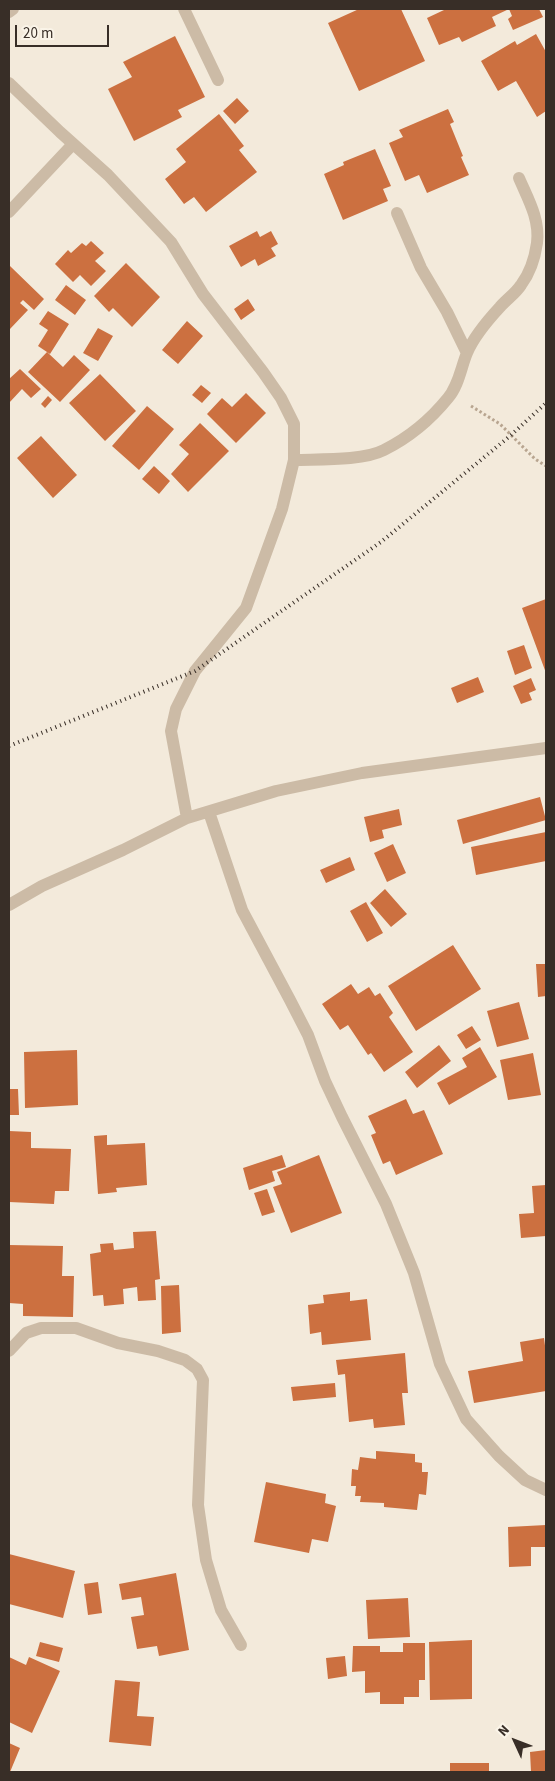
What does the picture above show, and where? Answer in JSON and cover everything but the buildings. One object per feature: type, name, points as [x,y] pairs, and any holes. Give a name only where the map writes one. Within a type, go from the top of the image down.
[{"type":"street","points":[[9,12],[13,9]]},
{"type":"street","points":[[184,9],[218,80]]},
{"type":"street","points":[[9,83],[108,175],[171,242],[203,294],[281,398],[294,424],[294,460],[282,510],[246,608],[195,671],[176,709],[171,731],[187,818]]},
{"type":"street","points":[[9,212],[73,144]]},
{"type":"street","points":[[294,460],[364,457],[382,452],[422,424],[449,397],[462,371],[467,353],[487,322],[521,286],[531,267],[537,242],[536,218],[519,178]]},
{"type":"street","points":[[397,213],[421,268],[447,312],[467,353]]},
{"type":"street","points":[[9,904],[42,886],[123,850],[187,818],[276,791],[362,773],[546,748]]},
{"type":"street","points":[[209,812],[242,910],[308,1035],[325,1081],[386,1204],[414,1273],[440,1364],[466,1419],[499,1456],[526,1480],[546,1490]]},
{"type":"street","points":[[9,1351],[26,1333],[41,1328],[76,1328],[118,1343],[158,1351],[184,1360],[196,1369],[203,1380],[198,1505],[203,1542],[206,1560],[221,1610],[241,1645]]},
{"type":"path","points":[[449,397],[469,405],[500,424],[535,459],[546,466]]},
{"type":"railway","points":[[9,746],[195,671],[381,542],[510,436],[546,403]]}]
